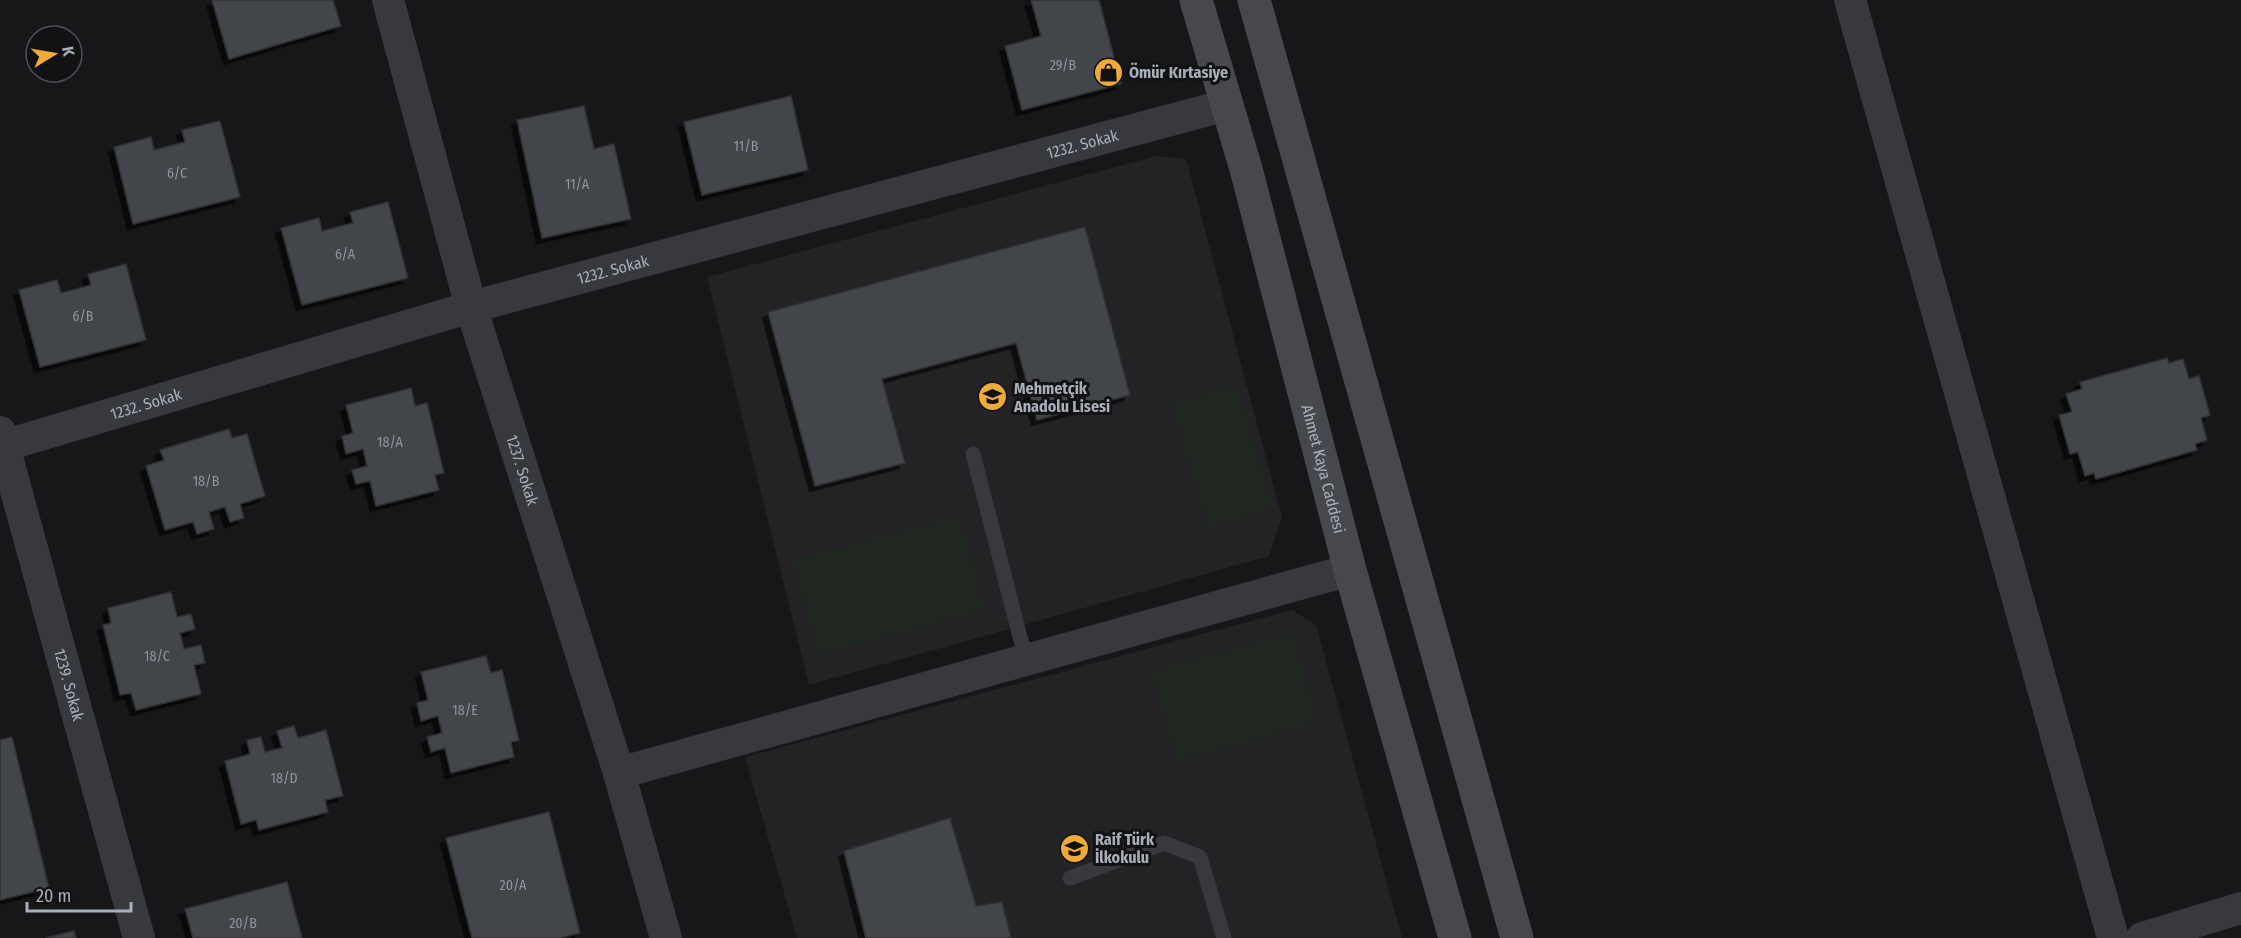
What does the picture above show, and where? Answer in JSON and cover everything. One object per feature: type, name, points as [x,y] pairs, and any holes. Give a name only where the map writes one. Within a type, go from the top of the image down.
[{"type":"main road","name":"Ahmet Kaya Caddesi","points":[[1196,0],[1227,105],[1350,570],[1455,938]]},
{"type":"main road","points":[[1254,0],[1517,938]]},
{"type":"street","name":"1237. Sokak","points":[[388,0],[471,307],[619,773],[666,938]]},
{"type":"street","points":[[1850,0],[2113,938]]},
{"type":"street","name":"1232. Sokak","points":[[1,442],[471,307],[1227,105]]},
{"type":"street","name":"1239. Sokak","points":[[1,442],[139,938]]},
{"type":"street","points":[[619,773],[1350,570]]},
{"type":"street","points":[[2142,938],[2241,908]]},
{"type":"lane","points":[[973,454],[1026,660]]},
{"type":"lane","points":[[1070,878],[1164,843],[1191,853],[1200,857],[1224,938]]},
{"type":"shaded area","name":"Mehmetçik Anadolu Lisesi","points":[[1156,156],[1186,159],[1282,517],[1269,556],[809,685],[707,277]]},
{"type":"shaded area","points":[[1236,385],[1272,508],[1209,527],[1172,404]]},
{"type":"shaded area","points":[[960,516],[984,610],[818,654],[793,560]]},
{"type":"shaded area","name":"Raif Türk İlkokulu","points":[[1292,610],[1316,625],[1402,938],[797,938],[745,757]]},
{"type":"shaded area","points":[[1292,633],[1317,722],[1177,761],[1152,672]]},
{"type":"building","points":[[212,0],[333,0],[341,26],[229,59]]},
{"type":"building","points":[[1031,0],[1099,0],[1121,84],[1022,110],[1005,46],[1041,36]]},
{"type":"building","points":[[791,96],[808,170],[702,195],[684,122]]},
{"type":"building","points":[[584,106],[594,149],[614,144],[631,219],[542,238],[517,120]]},
{"type":"building","points":[[220,121],[240,197],[133,224],[114,147],[151,137],[154,150],[185,142],[182,130]]},
{"type":"building","points":[[388,202],[408,278],[302,305],[281,228],[319,218],[322,231],[353,223],[350,212]]},
{"type":"building","points":[[1085,227],[1130,395],[1037,420],[1016,343],[882,379],[905,463],[815,486],[768,312]]},
{"type":"building","points":[[126,264],[146,340],[40,367],[19,290],[57,280],[61,293],[91,285],[88,274]]},
{"type":"building","points":[[2167,358],[2169,363],[2183,359],[2189,379],[2199,376],[2210,415],[2201,418],[2207,440],[2195,444],[2197,450],[2096,479],[2094,473],[2085,476],[2078,452],[2070,454],[2059,415],[2072,412],[2066,394],[2082,389],[2080,382]]},
{"type":"building","points":[[411,388],[415,406],[427,403],[444,473],[435,475],[439,490],[376,506],[370,481],[356,484],[352,470],[367,466],[363,449],[346,454],[342,436],[353,433],[346,405]]},
{"type":"building","points":[[229,429],[232,438],[247,434],[265,496],[240,504],[244,518],[230,522],[225,507],[209,512],[214,529],[197,534],[193,522],[165,530],[146,466],[164,460],[160,450]]},
{"type":"building","points":[[171,592],[177,617],[191,614],[195,629],[180,633],[184,649],[201,645],[205,663],[194,665],[201,694],[136,710],[131,693],[120,695],[103,625],[111,623],[108,608]]},
{"type":"building","points":[[486,656],[491,673],[502,670],[519,740],[511,742],[514,757],[451,773],[445,748],[431,752],[427,737],[442,733],[438,716],[421,721],[417,703],[428,700],[421,672]]},
{"type":"building","points":[[294,726],[298,738],[326,730],[343,796],[325,800],[328,812],[259,830],[256,820],[241,824],[225,761],[250,754],[247,740],[261,737],[265,752],[282,748],[277,731]]},
{"type":"building","points":[[12,737],[49,888],[0,900],[0,740]]},
{"type":"building","points":[[549,812],[580,933],[560,938],[472,938],[446,838]]},
{"type":"building","points":[[950,818],[976,906],[1002,902],[1011,938],[866,938],[844,851]]},
{"type":"building","points":[[287,882],[302,938],[193,938],[185,909]]},
{"type":"building","points":[[74,931],[76,938],[45,938]]},
{"type":"place","name":"Ömür Kırtasiye","points":[[1108,72]]},
{"type":"place","name":"Mehmetçik Anadolu Lisesi","points":[[993,397]]},
{"type":"place","name":"Raif Türk İlkokulu","points":[[1074,848]]}]
